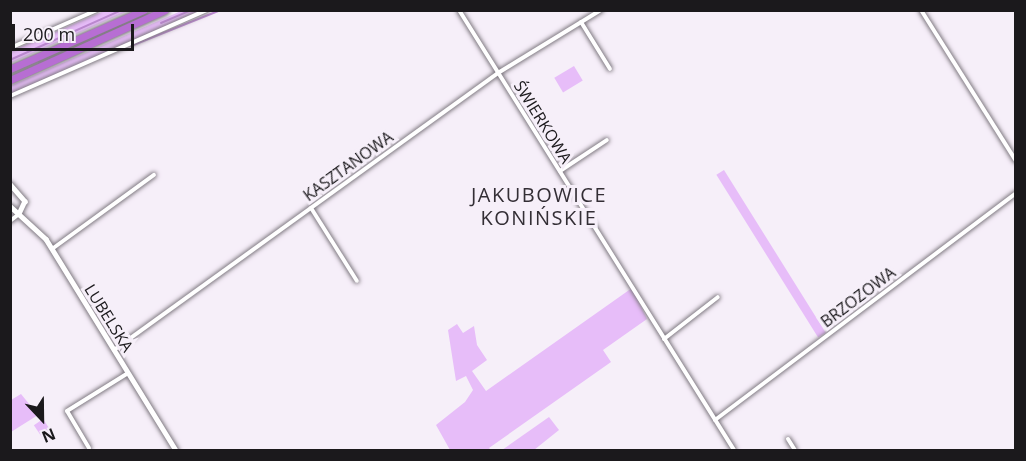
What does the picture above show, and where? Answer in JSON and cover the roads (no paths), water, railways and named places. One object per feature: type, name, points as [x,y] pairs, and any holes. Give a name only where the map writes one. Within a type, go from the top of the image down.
[{"type":"highway","points":[[10,69],[144,10]]},
{"type":"highway","points":[[10,80],[165,10]]},
{"type":"street","points":[[10,48],[97,10]]},
{"type":"street","points":[[10,96],[207,10]]},
{"type":"street","name":"ŚWIERKOWA","points":[[459,10],[734,450]]},
{"type":"street","name":"KASZTANOWA","points":[[114,350],[498,73],[601,10]]},
{"type":"street","points":[[921,10],[1016,161]]},
{"type":"street","points":[[581,22],[610,69]]},
{"type":"street","points":[[560,171],[606,140]]},
{"type":"street","points":[[52,249],[154,175]]},
{"type":"street","points":[[10,184],[25,201],[18,214],[10,221]]},
{"type":"street","name":"BRZOZOWA","points":[[715,420],[1016,193]]},
{"type":"street","name":"LUBELSKA","points":[[10,206],[52,249],[176,450]]},
{"type":"street","points":[[311,208],[357,281]]},
{"type":"street","points":[[664,339],[718,297]]},
{"type":"street","points":[[89,448],[67,411],[128,373]]},
{"type":"street","points":[[788,439],[795,450]]},
{"type":"waterway","points":[[10,60],[122,10]]},
{"type":"waterway","points":[[161,23],[191,10]]},
{"type":"waterway","points":[[131,46],[221,10]]},
{"type":"district","name":"JAKUBOWICE KONIŃSKIE","points":[[539,206]]}]
